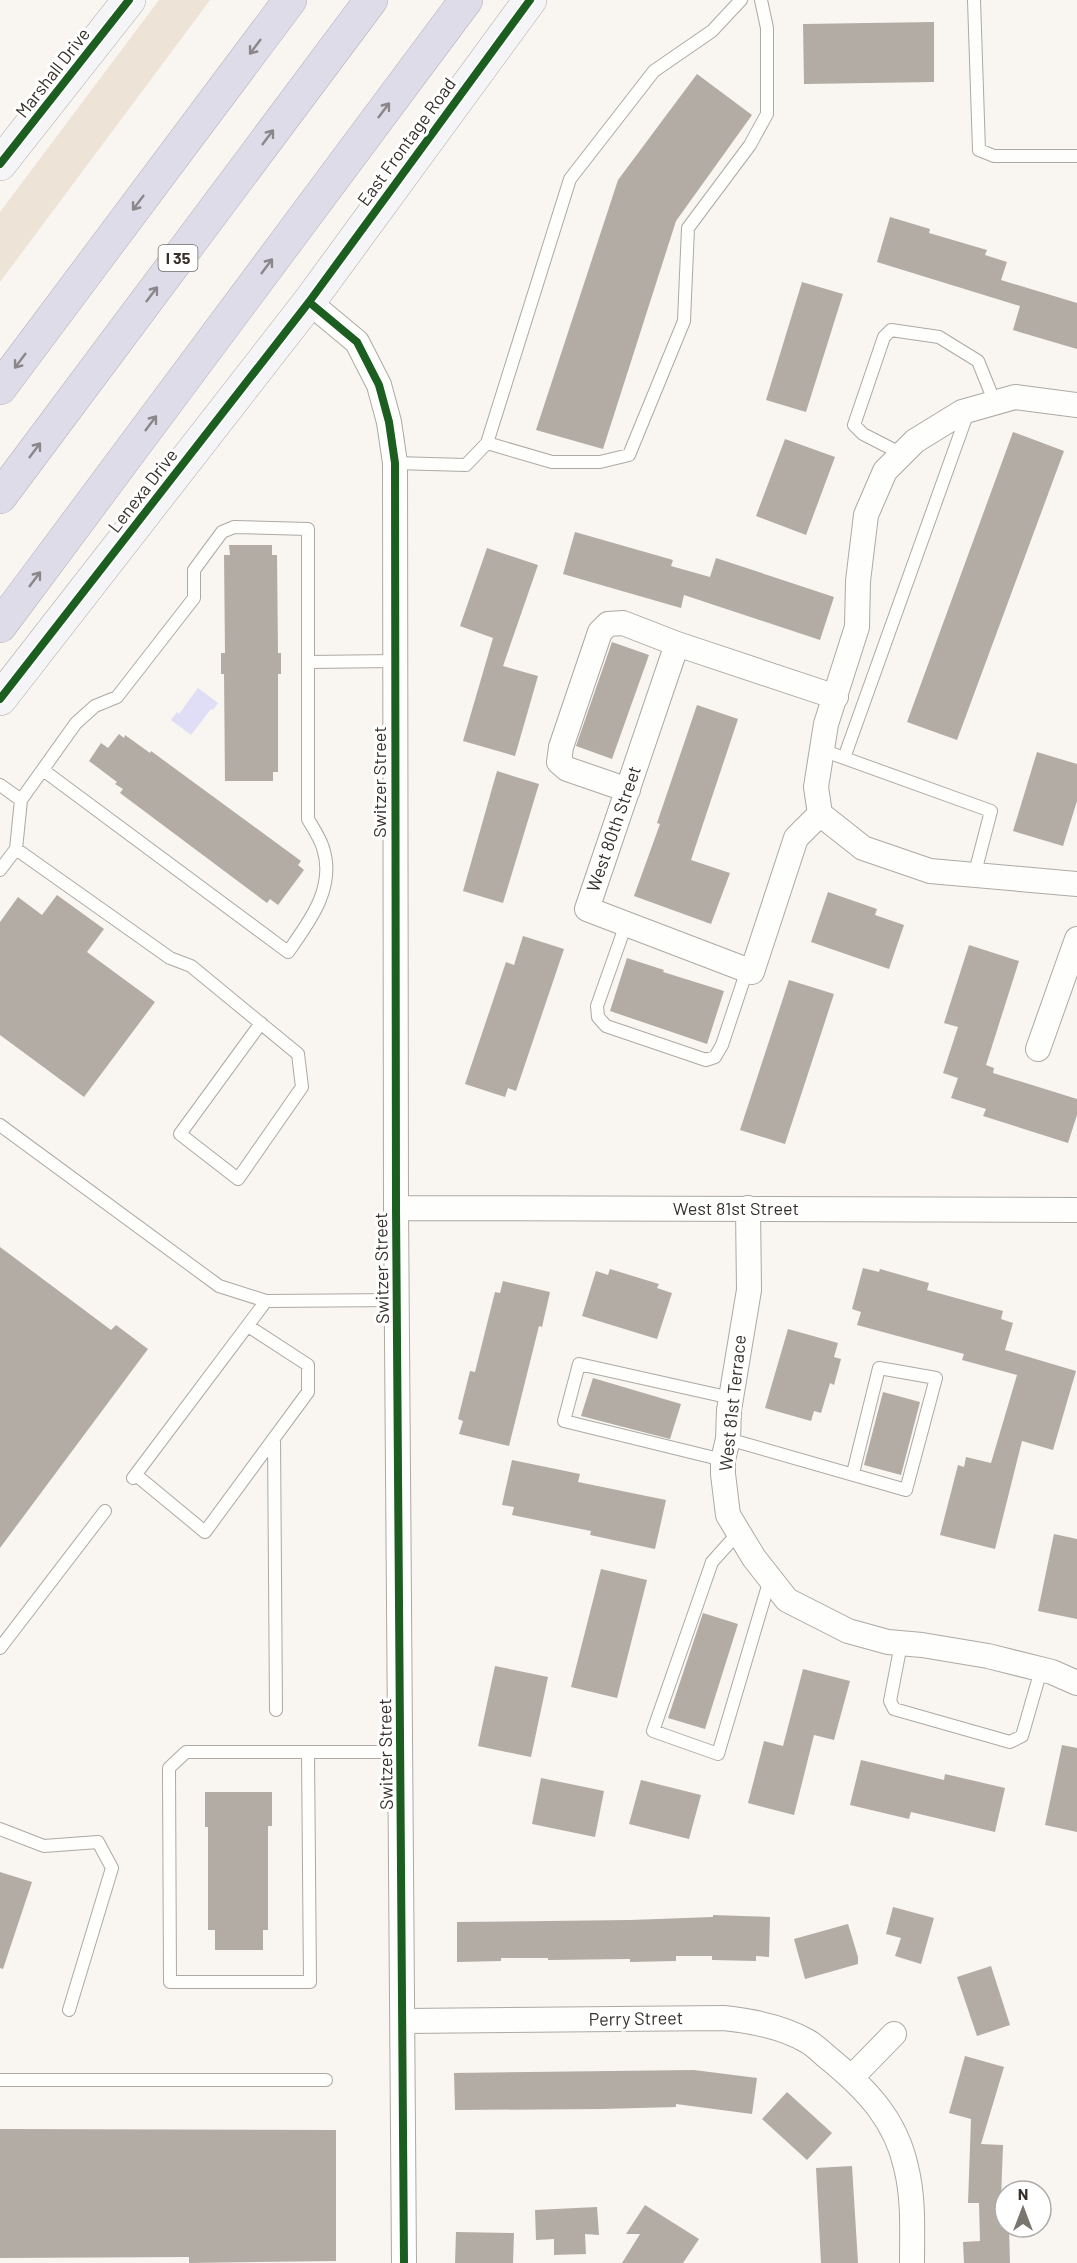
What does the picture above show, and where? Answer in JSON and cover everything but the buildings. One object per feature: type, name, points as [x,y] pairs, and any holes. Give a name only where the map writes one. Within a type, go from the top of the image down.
[{"type":"highway","points":[[0,388],[290,0]]},
{"type":"highway","name":"I 35","points":[[0,497],[371,0]]},
{"type":"highway","points":[[0,626],[466,0]]},
{"type":"street","name":"Marshall Drive","points":[[0,164],[129,0]]},
{"type":"street","name":"East Frontage Road","points":[[309,302],[530,0]]},
{"type":"street","name":"Switzer Street","points":[[309,302],[357,342],[379,385],[389,422],[395,463],[396,1208],[404,2021],[404,2263]]},
{"type":"street","name":"Lenexa Drive","points":[[0,699],[309,302]]},
{"type":"street","points":[[1077,405],[1015,397],[962,412],[915,441],[885,471],[866,515],[858,581],[857,627],[826,724],[833,754],[816,787],[820,814],[863,848],[930,871],[1077,884]]},
{"type":"street","points":[[628,790],[567,769],[560,762],[561,747],[600,632],[608,624],[623,622],[677,644],[836,697]]},
{"type":"street","name":"West 80th Street","points":[[677,644],[587,909],[747,970]]},
{"type":"street","points":[[747,970],[752,972],[796,838],[820,814]]},
{"type":"street","points":[[1038,1049],[1069,989],[1077,939]]},
{"type":"street","name":"West 81st Street","points":[[396,1208],[1077,1210]]},
{"type":"street","name":"West 81st Terrace","points":[[747,1208],[749,1290],[731,1398],[726,1449],[728,1515],[754,1558],[787,1600],[848,1631],[888,1642],[988,1656],[1041,1670],[1077,1683]]},
{"type":"street","name":"Perry Street","points":[[404,2021],[724,2018],[745,2020],[778,2029],[808,2041],[852,2077],[884,2112],[895,2135],[906,2166],[912,2201],[912,2263]]},
{"type":"street","points":[[852,2077],[894,2034]]},
{"type":"lane","points":[[395,463],[466,465],[487,443],[570,179],[654,71],[712,30],[741,0]]},
{"type":"lane","points":[[487,443],[552,462],[600,462],[629,455],[684,321],[688,228],[750,146],[767,114],[767,28],[760,0]]},
{"type":"lane","points":[[974,0],[979,150],[994,156],[1077,156]]},
{"type":"lane","points":[[902,454],[863,434],[854,425],[884,337],[891,330],[939,338],[978,361],[995,403]]},
{"type":"lane","points":[[969,410],[833,754],[991,811],[974,876]]},
{"type":"lane","points":[[0,870],[16,849],[21,800],[76,723],[94,706],[117,697],[194,598],[194,570],[222,532],[234,527],[308,529],[308,819],[323,847],[326,864],[324,886],[318,908],[288,952],[43,770]]},
{"type":"lane","points":[[308,662],[395,661]]},
{"type":"lane","points":[[0,785],[21,800]]},
{"type":"lane","points":[[16,849],[170,958],[191,966],[261,1023],[298,1054],[303,1087],[238,1179],[180,1134],[261,1023]]},
{"type":"lane","points":[[626,924],[597,1006],[598,1017],[606,1026],[706,1060],[715,1057],[722,1045],[747,970]]},
{"type":"lane","points":[[0,1125],[219,1286],[266,1301],[397,1300]]},
{"type":"lane","points":[[248,1326],[308,1365],[308,1392],[205,1532],[135,1476],[266,1301]]},
{"type":"lane","points":[[731,1398],[579,1364],[564,1420],[853,1473],[906,1490],[936,1378],[879,1368],[853,1473]]},
{"type":"lane","points":[[274,1439],[276,1710]]},
{"type":"lane","points":[[0,1648],[105,1511]]},
{"type":"lane","points":[[739,1532],[712,1562],[653,1731],[718,1754],[770,1579]]},
{"type":"lane","points":[[901,1644],[890,1701],[894,1709],[1010,1742],[1022,1736],[1041,1670]]},
{"type":"lane","points":[[309,1752],[310,1982],[170,1982],[169,1768],[186,1752],[309,1752],[401,1752]]},
{"type":"lane","points":[[0,1829],[44,1846],[98,1842],[112,1868],[69,2010]]},
{"type":"lane","points":[[0,2080],[326,2080]]},
{"type":"shaded area","points":[[159,0],[210,0],[0,282],[0,212]]},
{"type":"water","points":[[198,688],[218,703],[191,735],[171,720],[177,712],[179,714]]},
{"type":"cycle path","points":[[0,164],[129,0]]},
{"type":"cycle path","points":[[0,699],[309,302],[530,0]]},
{"type":"cycle path","points":[[309,302],[357,342],[379,385],[389,422],[395,463],[396,1208],[404,2263]]}]
